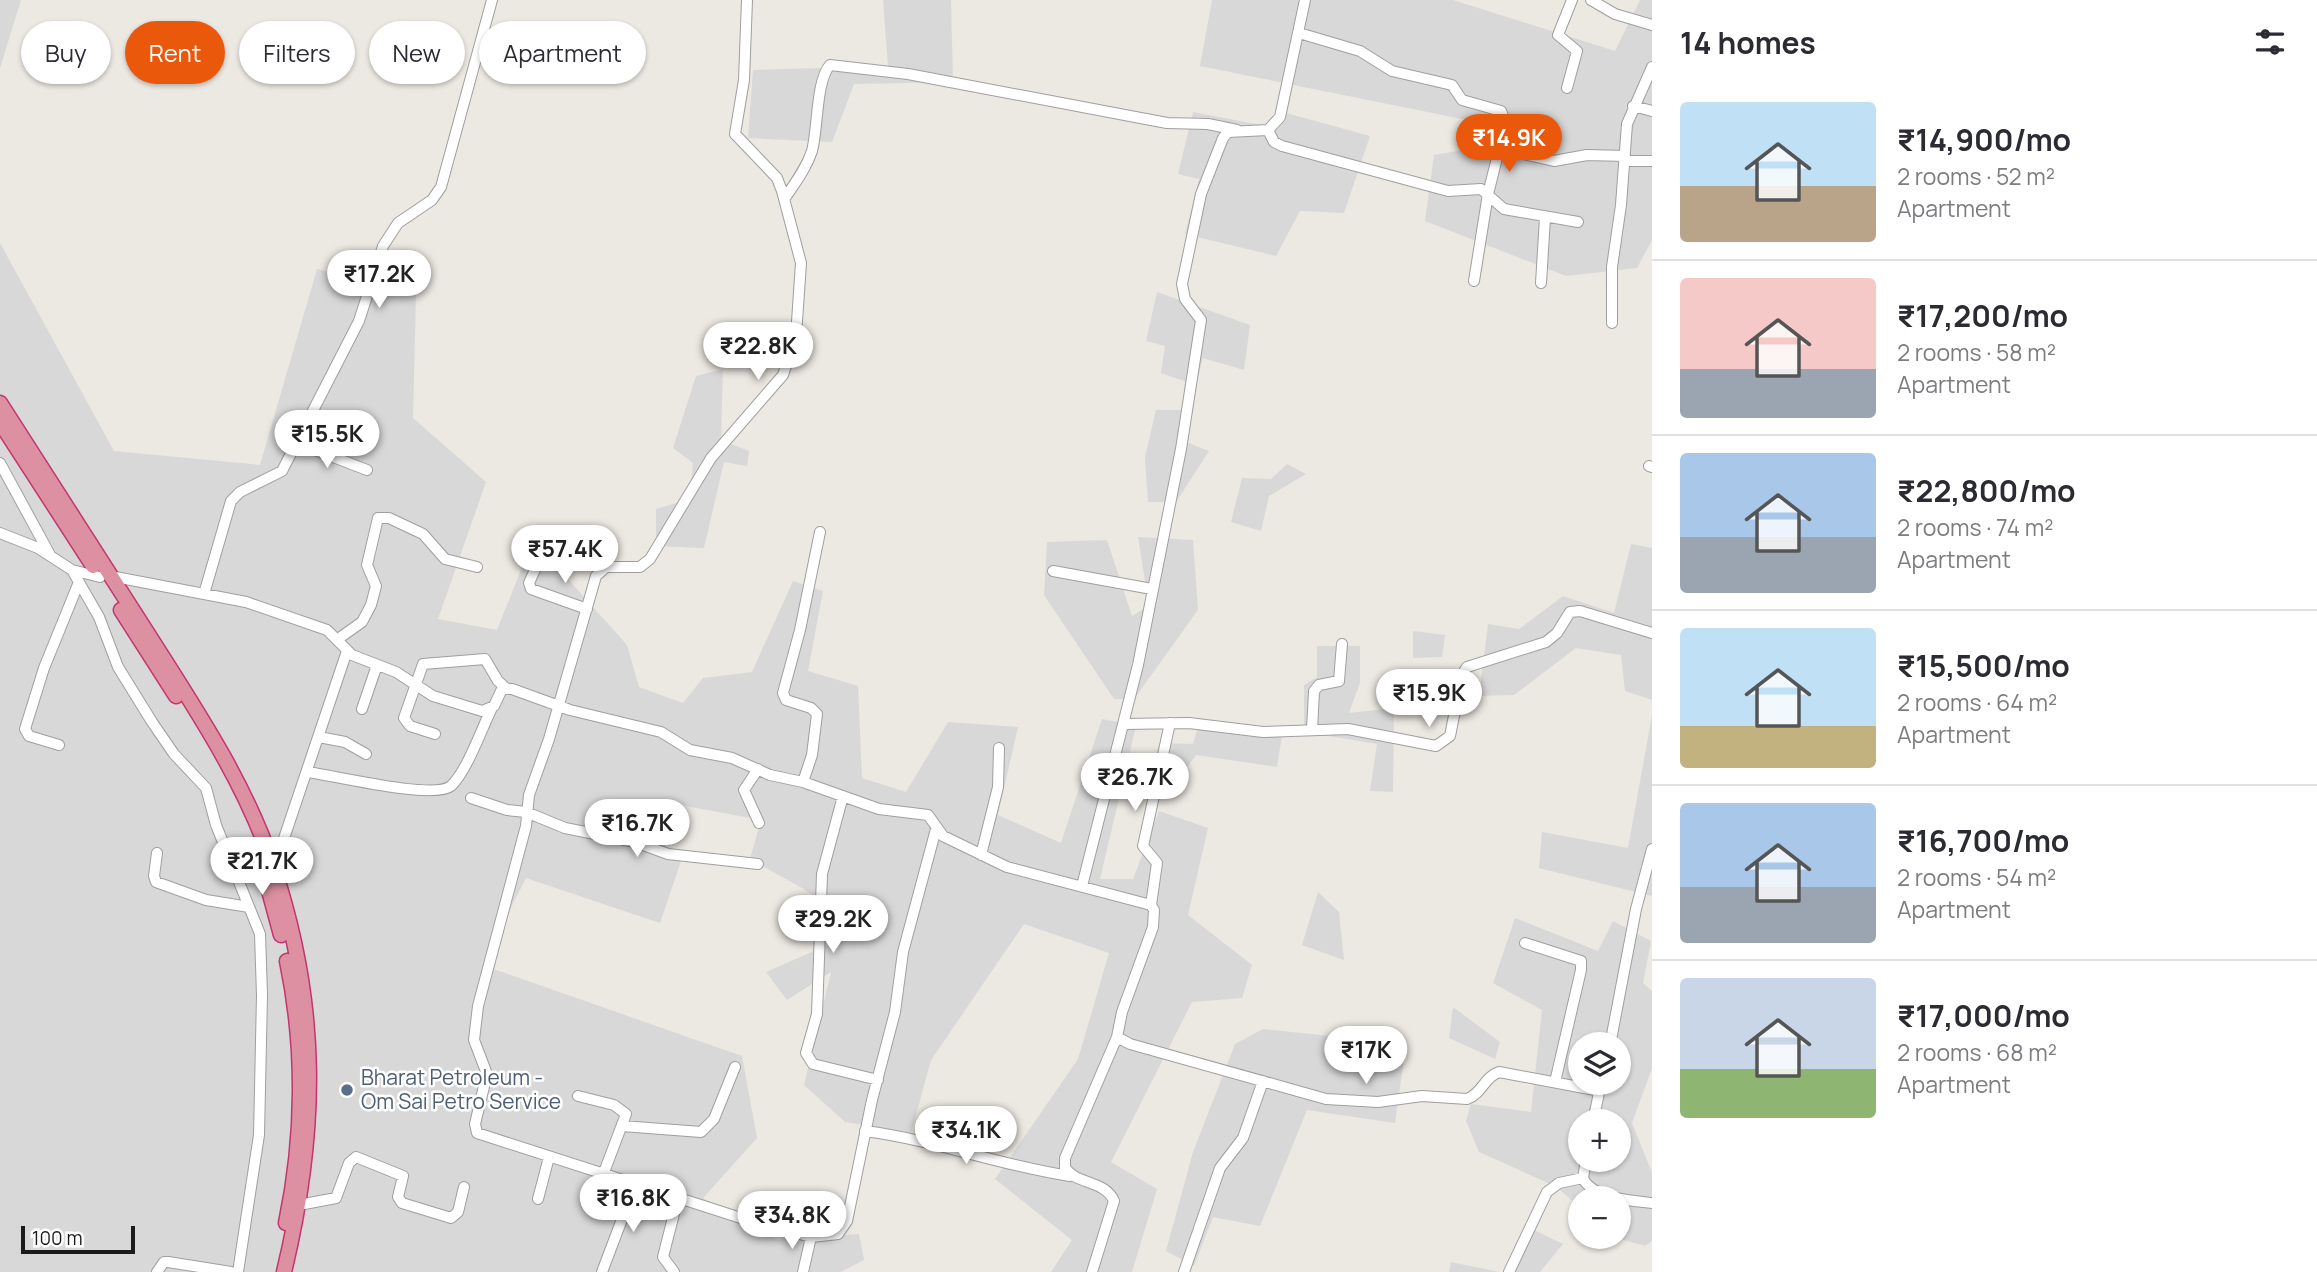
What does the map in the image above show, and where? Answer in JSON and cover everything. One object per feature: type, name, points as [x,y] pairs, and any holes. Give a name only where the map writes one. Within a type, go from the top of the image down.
[{"type":"highway","points":[[0,403],[196,727],[231,788],[260,854],[282,937],[296,1028],[300,1107],[289,1210],[275,1272]]},
{"type":"highway","points":[[0,422],[105,576],[235,777],[274,867],[302,985],[310,1068],[309,1136],[299,1205],[284,1272]]},
{"type":"street","points":[[204,594],[231,500],[240,492],[282,471],[359,321],[383,246],[398,223],[432,200],[441,187],[492,0]]},
{"type":"street","points":[[747,0],[743,89],[735,134],[777,178],[785,198],[799,250],[801,277],[796,336],[783,375],[711,458],[650,559],[640,567],[600,569],[528,795],[526,826],[478,1006],[474,1040],[487,1074],[475,1129],[482,1136],[678,1199],[811,1237],[838,1234],[847,1221],[865,1131],[895,1012],[903,952],[936,829]]},
{"type":"street","points":[[785,198],[804,170],[812,150],[824,77],[830,65],[919,76],[1167,123],[1208,124],[1237,130],[1268,130],[1275,125],[1285,104],[1305,0]]},
{"type":"street","points":[[1567,88],[1577,51],[1558,35],[1572,0]]},
{"type":"street","points":[[1591,0],[1615,13],[1652,25]]},
{"type":"street","points":[[1299,33],[1360,51],[1392,71],[1452,85],[1462,100],[1501,111],[1504,117],[1500,146],[1488,194],[1474,281]]},
{"type":"street","points":[[1612,323],[1612,267],[1626,124],[1652,67]]},
{"type":"street","points":[[1633,106],[1652,111]]},
{"type":"street","points":[[1082,886],[1124,724],[1201,335],[1201,320],[1185,299],[1182,284],[1200,198],[1223,138],[1228,132],[1237,130]]},
{"type":"street","points":[[1268,130],[1278,144],[1336,162],[1453,192],[1480,189],[1500,207],[1545,218],[1578,222]]},
{"type":"street","points":[[1500,146],[1554,161],[1587,155],[1652,161]]},
{"type":"street","points":[[1541,283],[1545,218]]},
{"type":"street","points":[[307,423],[372,440]]},
{"type":"street","points":[[297,443],[366,470]]},
{"type":"street","points":[[0,463],[51,556]]},
{"type":"street","points":[[338,639],[362,622],[371,605],[376,586],[367,565],[378,519],[389,518],[423,534],[445,559],[477,567]]},
{"type":"street","points":[[803,782],[812,755],[817,714],[811,708],[786,700],[783,692],[800,630],[820,532]]},
{"type":"street","points":[[0,533],[32,545],[72,570],[228,597],[327,630],[347,652],[396,672],[433,696],[482,711],[491,710]]},
{"type":"street","points":[[538,564],[529,583],[531,589],[587,610]]},
{"type":"street","points":[[72,570],[99,617],[118,667],[174,754],[206,788],[216,825],[257,922],[261,947],[259,1135],[237,1272]]},
{"type":"street","points":[[1053,571],[1152,589]]},
{"type":"street","points":[[59,745],[29,736],[24,729],[46,662],[79,582]]},
{"type":"street","points":[[1124,724],[1170,723],[1262,732],[1367,731],[1440,745],[1446,742],[1453,729],[1467,667],[1546,642],[1557,633],[1570,611],[1580,611],[1652,633]]},
{"type":"street","points":[[1311,730],[1314,691],[1319,685],[1334,685],[1339,681],[1342,644]]},
{"type":"street","points":[[274,867],[309,772],[347,652]]},
{"type":"street","points":[[435,734],[405,722],[404,713],[423,664],[480,658],[488,662],[495,677],[506,688],[558,707],[661,732],[690,750],[732,758],[879,809],[928,815],[943,836],[1028,874],[1138,899],[1151,905],[1154,910],[1153,927],[1122,1012],[1117,1037],[1069,1146],[1065,1168],[1070,1176]]},
{"type":"street","points":[[362,709],[377,665]]},
{"type":"street","points":[[309,772],[410,791],[445,790],[458,776],[499,693],[506,688]]},
{"type":"street","points":[[1151,905],[1157,863],[1143,846],[1170,723]]},
{"type":"street","points":[[319,737],[345,742],[366,754]]},
{"type":"street","points":[[981,855],[998,787],[999,748]]},
{"type":"street","points":[[758,769],[744,790],[759,823]]},
{"type":"street","points":[[844,796],[822,874],[817,1014],[806,1054],[813,1063],[877,1080]]},
{"type":"street","points":[[471,798],[512,811],[526,812],[565,828],[635,842],[668,854],[758,864]]},
{"type":"street","points":[[1613,1032],[1641,886],[1652,849]]},
{"type":"street","points":[[157,853],[153,876],[156,882],[206,900],[249,907]]},
{"type":"street","points":[[1525,943],[1581,961],[1581,971],[1555,1082]]},
{"type":"street","points":[[1117,1037],[1130,1044],[1326,1099],[1378,1102],[1422,1096],[1467,1098],[1474,1096],[1488,1079],[1499,1072],[1568,1083]]},
{"type":"street","points":[[622,1126],[701,1132],[714,1119],[735,1067]]},
{"type":"street","points":[[1184,1272],[1220,1168],[1243,1138],[1263,1081]]},
{"type":"street","points":[[578,1096],[620,1108],[626,1114],[603,1175]]},
{"type":"street","points":[[865,1131],[933,1142],[1032,1169],[1070,1176],[1103,1188],[1111,1194],[1114,1201],[1092,1272]]},
{"type":"street","points":[[299,1205],[336,1198],[349,1163],[356,1157],[403,1175],[398,1197],[402,1203],[451,1218],[458,1212],[464,1187]]},
{"type":"street","points":[[538,1199],[549,1157]]},
{"type":"street","points":[[1584,1172],[1584,1183],[1596,1191],[1652,1203]]},
{"type":"street","points":[[1509,1272],[1547,1192],[1559,1183],[1583,1178]]},
{"type":"street","points":[[602,1272],[635,1185]]},
{"type":"street","points":[[674,1272],[663,1257],[678,1199]]},
{"type":"street","points":[[803,1272],[811,1237]]},
{"type":"street","points":[[157,1272],[164,1262],[168,1262],[231,1272]]},
{"type":"shaded area","points":[[0,0],[21,0],[0,68]]},
{"type":"shaded area","points":[[883,0],[951,0],[953,82],[854,84],[832,142],[748,138],[753,70],[888,66]]},
{"type":"shaded area","points":[[1212,0],[1453,0],[1615,51],[1640,0],[1652,0],[1652,240],[1637,268],[1566,276],[1425,221],[1434,155],[1480,147],[1487,124],[1200,66]]},
{"type":"shaded area","points":[[1279,111],[1370,136],[1344,213],[1300,211],[1276,256],[1185,234],[1199,179],[1178,174],[1193,112],[1271,127]]},
{"type":"shaded area","points":[[0,243],[114,451],[260,465],[317,269],[416,293],[413,418],[486,482],[438,619],[497,630],[533,540],[627,645],[639,687],[683,703],[703,678],[752,672],[793,581],[823,591],[808,671],[858,686],[862,778],[906,792],[948,722],[1018,727],[998,815],[1061,843],[1102,719],[1136,726],[1100,879],[1133,879],[1159,811],[1208,828],[1188,915],[1252,965],[1242,998],[1192,1002],[1111,1162],[1157,1189],[1132,1272],[1051,1272],[1072,1240],[995,1179],[1078,1059],[1109,953],[1024,924],[931,1060],[911,1133],[845,1122],[804,1085],[831,972],[787,1000],[766,972],[862,930],[802,888],[750,859],[761,820],[664,802],[647,829],[681,861],[660,923],[526,878],[482,965],[742,1056],[757,1138],[703,1198],[778,1240],[859,1234],[864,1260],[841,1272],[0,1272]]},
{"type":"shaded area","points":[[1157,292],[1250,325],[1244,370],[1203,358],[1196,385],[1161,373],[1165,346],[1146,341]]},
{"type":"shaded area","points":[[723,369],[721,440],[749,451],[747,466],[724,462],[704,548],[656,546],[656,509],[690,499],[693,463],[673,448],[696,376]]},
{"type":"shaded area","points":[[1156,410],[1181,410],[1181,440],[1209,451],[1176,502],[1148,502],[1145,457]]},
{"type":"shaded area","points":[[1287,464],[1306,474],[1269,496],[1261,531],[1231,522],[1242,478],[1271,479]]},
{"type":"shaded area","points":[[1138,537],[1193,540],[1198,610],[1134,699],[1114,699],[1044,595],[1047,542],[1107,540],[1132,616],[1149,606]]},
{"type":"shaded area","points":[[1631,544],[1652,548],[1652,700],[1625,691],[1621,655],[1576,648],[1514,695],[1479,696],[1488,624],[1519,629],[1563,596],[1614,613]]},
{"type":"shaded area","points":[[1413,631],[1445,635],[1442,657],[1413,658]]},
{"type":"shaded area","points":[[1317,646],[1360,646],[1360,683],[1349,713],[1394,708],[1393,792],[1370,791],[1377,744],[1304,732],[1304,685],[1317,677]]},
{"type":"shaded area","points":[[1652,715],[1652,896],[1539,868],[1542,832],[1628,848]]},
{"type":"shaded area","points":[[1200,720],[1283,729],[1277,767],[1196,755],[1180,777],[1149,776],[1160,743],[1193,744]]},
{"type":"shaded area","points":[[1318,892],[1339,912],[1344,960],[1302,945]]},
{"type":"shaded area","points":[[1515,918],[1598,951],[1613,921],[1651,941],[1643,983],[1652,991],[1652,1068],[1632,1123],[1652,1173],[1652,1241],[1645,1246],[1631,1242],[1631,1186],[1568,1186],[1568,1197],[1557,1187],[1479,1152],[1466,1121],[1471,1104],[1531,1112],[1542,1010],[1493,983]]},
{"type":"shaded area","points":[[1453,1007],[1500,1042],[1495,1059],[1449,1038]]},
{"type":"shaded area","points":[[1263,1029],[1406,1044],[1395,1123],[1307,1110],[1260,1226],[1213,1217],[1194,1266],[1166,1251],[1193,1152],[1235,1044]]},
{"type":"shaded area","points":[[1534,1230],[1563,1244],[1540,1272],[1507,1272]]},
{"type":"shaded area","points":[[1451,1262],[1499,1272],[1449,1272]]},
{"type":"place","name":"Bharat Petroleum - Om Sai Petro Service","points":[[347,1090]]}]
